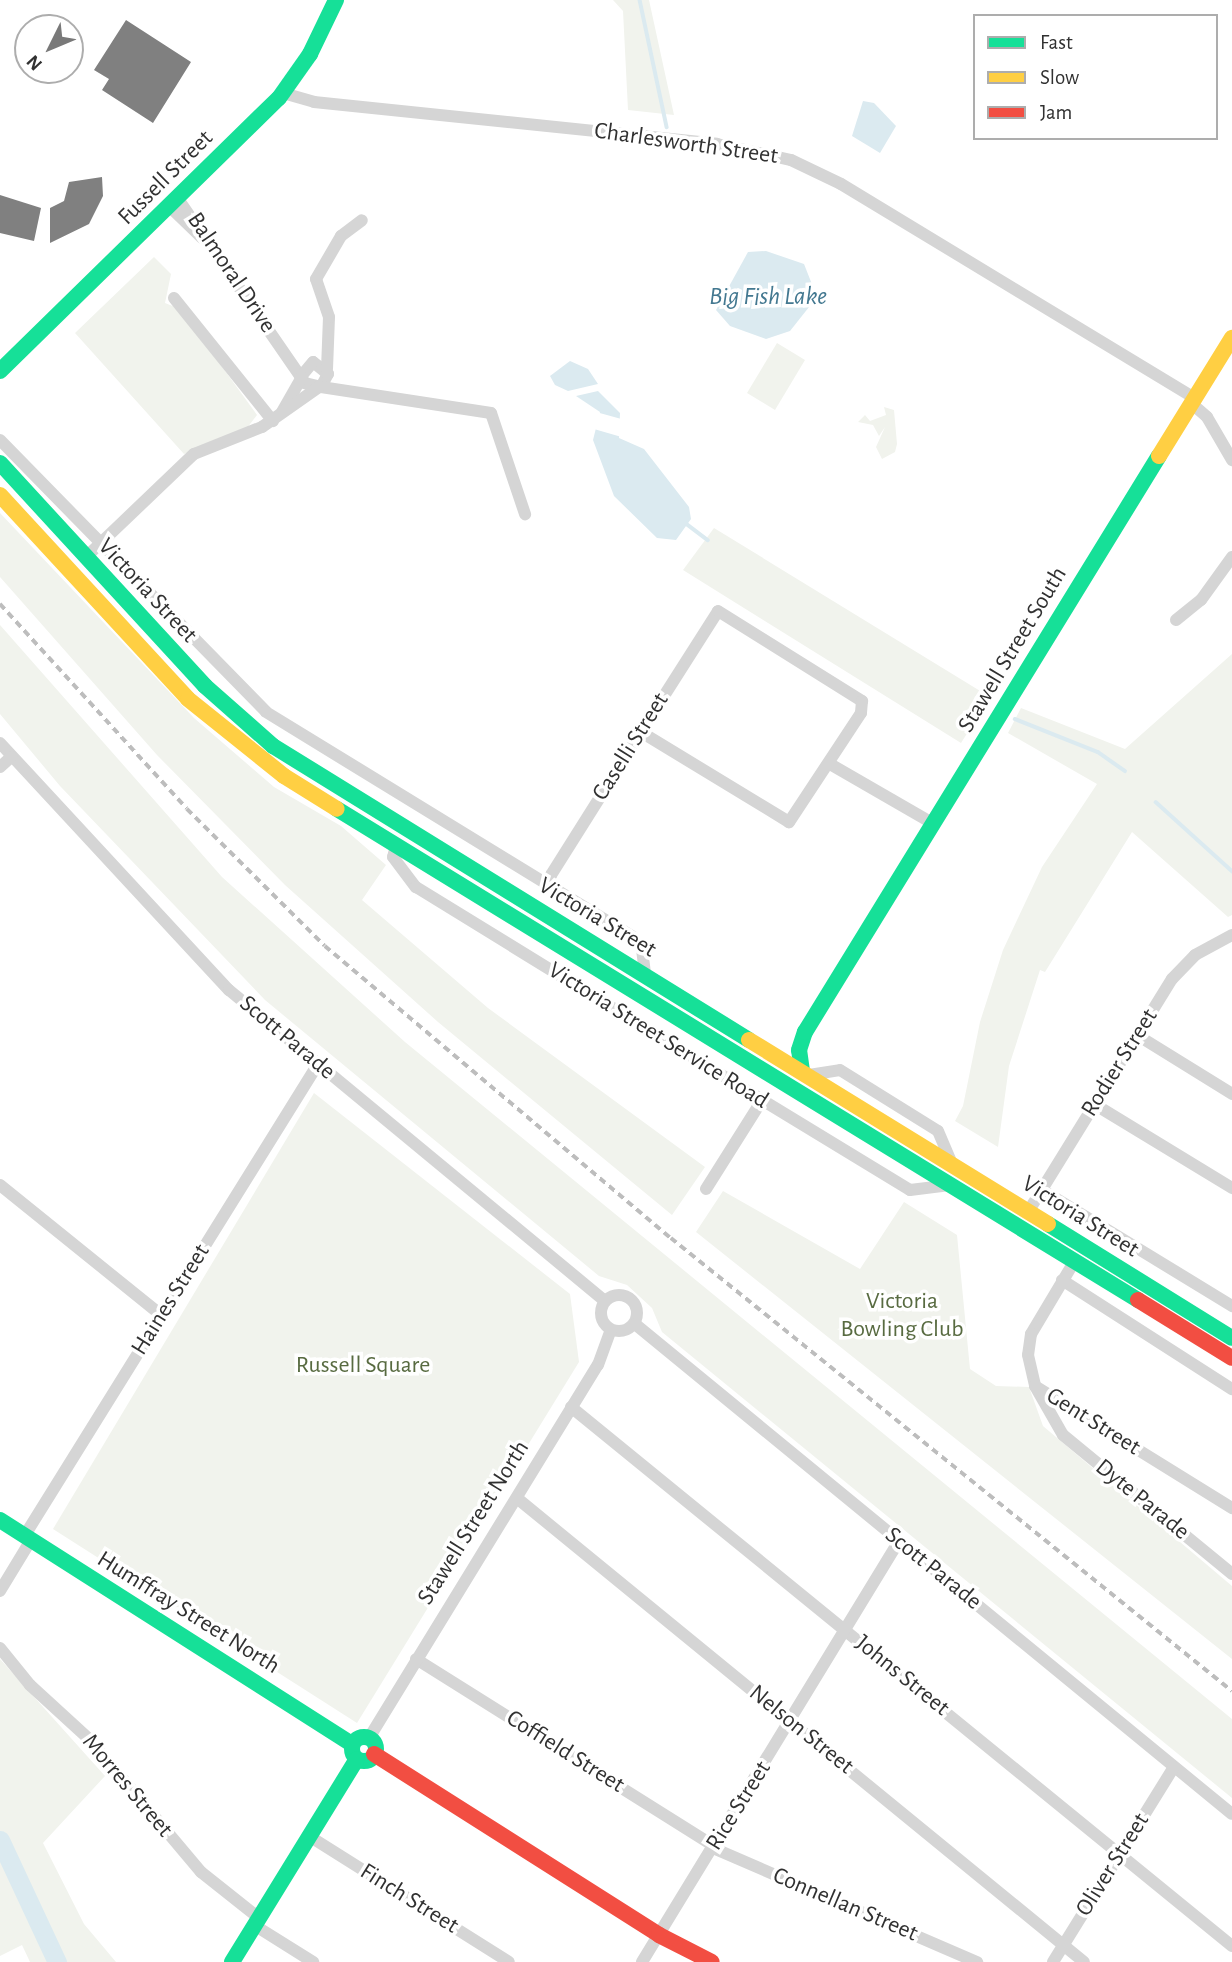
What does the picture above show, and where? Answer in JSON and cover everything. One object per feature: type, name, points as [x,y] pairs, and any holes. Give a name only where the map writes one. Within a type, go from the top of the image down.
[{"type":"main road","name":"Fussell Street","points":[[1,371],[283,93],[336,0]]},
{"type":"main road","name":"Stawell Street South","points":[[806,1073],[800,1041],[1232,338]]},
{"type":"main road","name":"Victoria Street","points":[[0,463],[85,558],[239,719],[405,828],[645,973],[1232,1338]]},
{"type":"main road","name":"Victoria Street","points":[[0,495],[217,726],[284,776],[1232,1358]]},
{"type":"main road","points":[[0,503],[37,537]]},
{"type":"main road","points":[[396,846],[405,828]]},
{"type":"main road","name":"Stawell Street South","points":[[782,1059],[834,985]]},
{"type":"main road","points":[[782,1059],[786,1085]]},
{"type":"main road","points":[[1018,1227],[1028,1212]]},
{"type":"main road","name":"Humffray Street North","points":[[0,1520],[355,1752]]},
{"type":"main road","points":[[232,1962],[309,1836],[355,1752],[369,1738],[374,1755]]},
{"type":"main road","points":[[355,1752],[374,1755],[659,1935],[712,1962]]},
{"type":"street","name":"Charlesworth Street","points":[[283,93],[314,102],[717,144],[791,160],[841,184],[1192,400],[1208,417],[1232,460]]},
{"type":"street","name":"Balmoral Drive","points":[[174,203],[212,248],[302,376]]},
{"type":"street","points":[[85,558],[194,454],[275,419],[320,387],[327,370],[328,314],[316,279],[341,236],[362,220]]},
{"type":"street","points":[[174,298],[275,419]]},
{"type":"street","points":[[275,419],[326,339]]},
{"type":"street","name":"Balmoral Drive","points":[[282,349],[327,370]]},
{"type":"street","points":[[327,370],[354,388]]},
{"type":"street","points":[[302,376],[308,386],[354,388],[491,413],[525,514]]},
{"type":"street","name":"Victoria Street Service Road","points":[[0,440],[260,707],[416,807],[637,940],[645,973]]},
{"type":"street","points":[[1176,620],[1201,600],[1232,557]]},
{"type":"street","name":"Caselli Street","points":[[547,885],[718,611],[862,701],[862,713],[830,764]]},
{"type":"street","points":[[640,733],[789,822],[830,764],[934,824]]},
{"type":"street","name":"Scott Parade","points":[[0,743],[229,990],[605,1301]]},
{"type":"street","points":[[0,767],[11,757]]},
{"type":"street","points":[[405,828],[416,807]]},
{"type":"street","name":"Victoria Street Service Road","points":[[396,846],[391,853],[416,887],[762,1100],[910,1190],[948,1185]]},
{"type":"street","name":"Rodier Street","points":[[1028,1212],[1137,1035],[1184,965],[1232,935]]},
{"type":"street","points":[[1137,1035],[1232,1094]]},
{"type":"street","name":"Haines Street","points":[[0,1591],[28,1537],[161,1315],[318,1064]]},
{"type":"street","points":[[706,1189],[762,1100]]},
{"type":"street","points":[[1094,1104],[1232,1188]]},
{"type":"street","points":[[0,1185],[161,1315]]},
{"type":"street","points":[[1042,1191],[1232,1306]]},
{"type":"street","name":"Gent Street","points":[[1074,1262],[1029,1343],[1035,1386],[1232,1508]]},
{"type":"street","points":[[1062,1280],[1232,1389]]},
{"type":"street","points":[[627,1296],[638,1313],[635,1324],[621,1332],[611,1330],[601,1317],[605,1301],[627,1296]]},
{"type":"street","name":"Scott Parade","points":[[635,1324],[1232,1814]]},
{"type":"street","name":"Stawell Street North","points":[[369,1738],[598,1365],[611,1330]]},
{"type":"street","name":"Dyte Parade","points":[[1035,1386],[1063,1436],[1232,1574]]},
{"type":"street","name":"Johns Street","points":[[571,1407],[1232,1946]]},
{"type":"street","name":"Nelson Street","points":[[517,1499],[1084,1962]]},
{"type":"street","name":"Rice Street","points":[[642,1962],[791,1722],[899,1541]]},
{"type":"street","name":"Morres Street","points":[[0,1648],[30,1685],[89,1739],[201,1872],[257,1921],[313,1962]]},
{"type":"street","name":"Coffield Street","points":[[416,1659],[714,1847]]},
{"type":"street","name":"Oliver Street","points":[[1052,1962],[1174,1767]]},
{"type":"street","name":"Finch Street","points":[[309,1836],[509,1962]]},
{"type":"street","name":"Connellan Street","points":[[714,1847],[978,1962]]},
{"type":"green space","points":[[613,0],[649,0],[674,115],[628,110],[623,11]]},
{"type":"green space","points":[[154,257],[171,274],[165,303],[180,309],[257,415],[247,428],[184,454],[75,333]]},
{"type":"green space","points":[[777,343],[805,360],[775,410],[747,393]]},
{"type":"green space","points":[[884,407],[894,410],[897,444],[895,452],[882,459],[876,447],[885,427],[879,436],[873,425],[858,422],[865,415],[870,421],[886,415]]},
{"type":"green space","points":[[0,513],[194,718],[274,787],[341,826],[386,865],[362,900],[488,1008],[705,1167],[672,1215],[438,1022],[285,885],[157,755],[0,577]]},
{"type":"green space","points":[[714,528],[990,697],[961,743],[683,570]]},
{"type":"green space","points":[[0,625],[222,877],[405,1042],[1232,1719],[1232,1798],[662,1332],[652,1308],[627,1285],[599,1276],[265,1000],[60,786],[0,714]]},
{"type":"green space","points":[[1232,654],[1232,915],[1228,917],[1132,832],[1045,972],[1040,970],[1009,1066],[998,1147],[955,1121],[963,1106],[980,1022],[1003,950],[1042,867],[1097,784],[1008,733],[1021,708],[1125,749]]},
{"type":"green space","name":"Russell Square","points":[[314,1093],[570,1294],[579,1362],[357,1723],[53,1529]]},
{"type":"green space","name":"Victoria Bowling Club","points":[[723,1191],[860,1269],[904,1202],[957,1235],[970,1369],[996,1386],[1029,1387],[1043,1426],[1232,1586],[1232,1659],[696,1232]]},
{"type":"green space","points":[[0,1659],[105,1776],[43,1843],[84,1924],[116,1962],[30,1962],[22,1945],[0,1956]]},
{"type":"water","points":[[863,101],[874,103],[896,126],[880,153],[852,136]]},
{"type":"water","name":"Big Fish Lake","points":[[766,251],[804,264],[817,297],[790,331],[766,339],[730,326],[716,310],[748,252]]},
{"type":"water","points":[[570,361],[588,369],[598,384],[568,391],[555,385],[550,376]]},
{"type":"water","points":[[598,391],[620,413],[619,438],[644,449],[689,507],[691,519],[676,540],[657,538],[614,496],[593,440],[600,412],[576,396]]},
{"type":"pier","points":[[596,412],[625,420],[625,438],[594,429]]},
{"type":"building","points":[[126,20],[191,62],[153,123],[102,90],[109,79],[94,70]]},
{"type":"building","points":[[102,177],[103,196],[89,224],[50,243],[50,208],[64,201],[69,182]]},
{"type":"building","points":[[0,195],[41,208],[34,241],[0,233]]},
{"type":"waterway","points":[[640,0],[667,127]]},
{"type":"waterway","points":[[684,522],[708,540]]},
{"type":"waterway","points":[[1015,719],[1098,752],[1125,771]]},
{"type":"waterway","points":[[1156,802],[1232,871]]},
{"type":"waterway","points":[[0,1840],[57,1962]]},
{"type":"railway","points":[[0,604],[187,809],[325,946],[671,1238],[1232,1691]]},
{"type":"traffic: fast","points":[[0,371],[279,98],[310,54],[336,0]]},
{"type":"traffic: fast","points":[[802,1071],[799,1050],[805,1032],[1159,456]]},
{"type":"traffic: fast","points":[[0,463],[205,686],[273,746],[749,1040]]},
{"type":"traffic: fast","points":[[337,809],[1138,1300]]},
{"type":"traffic: fast","points":[[1048,1224],[1232,1338]]},
{"type":"traffic: fast","points":[[0,1520],[352,1744]]},
{"type":"traffic: fast","points":[[364,1737],[373,1740],[376,1749],[373,1758],[364,1761],[355,1758],[352,1749],[355,1740],[364,1737]]},
{"type":"traffic: fast","points":[[232,1962],[357,1759]]},
{"type":"traffic: slow","points":[[1159,456],[1232,338]]},
{"type":"traffic: slow","points":[[0,495],[188,699],[284,776],[337,809]]},
{"type":"traffic: slow","points":[[749,1040],[1048,1224]]},
{"type":"traffic: jam","points":[[1138,1300],[1232,1358]]},
{"type":"traffic: jam","points":[[374,1754],[659,1935],[712,1962]]}]
